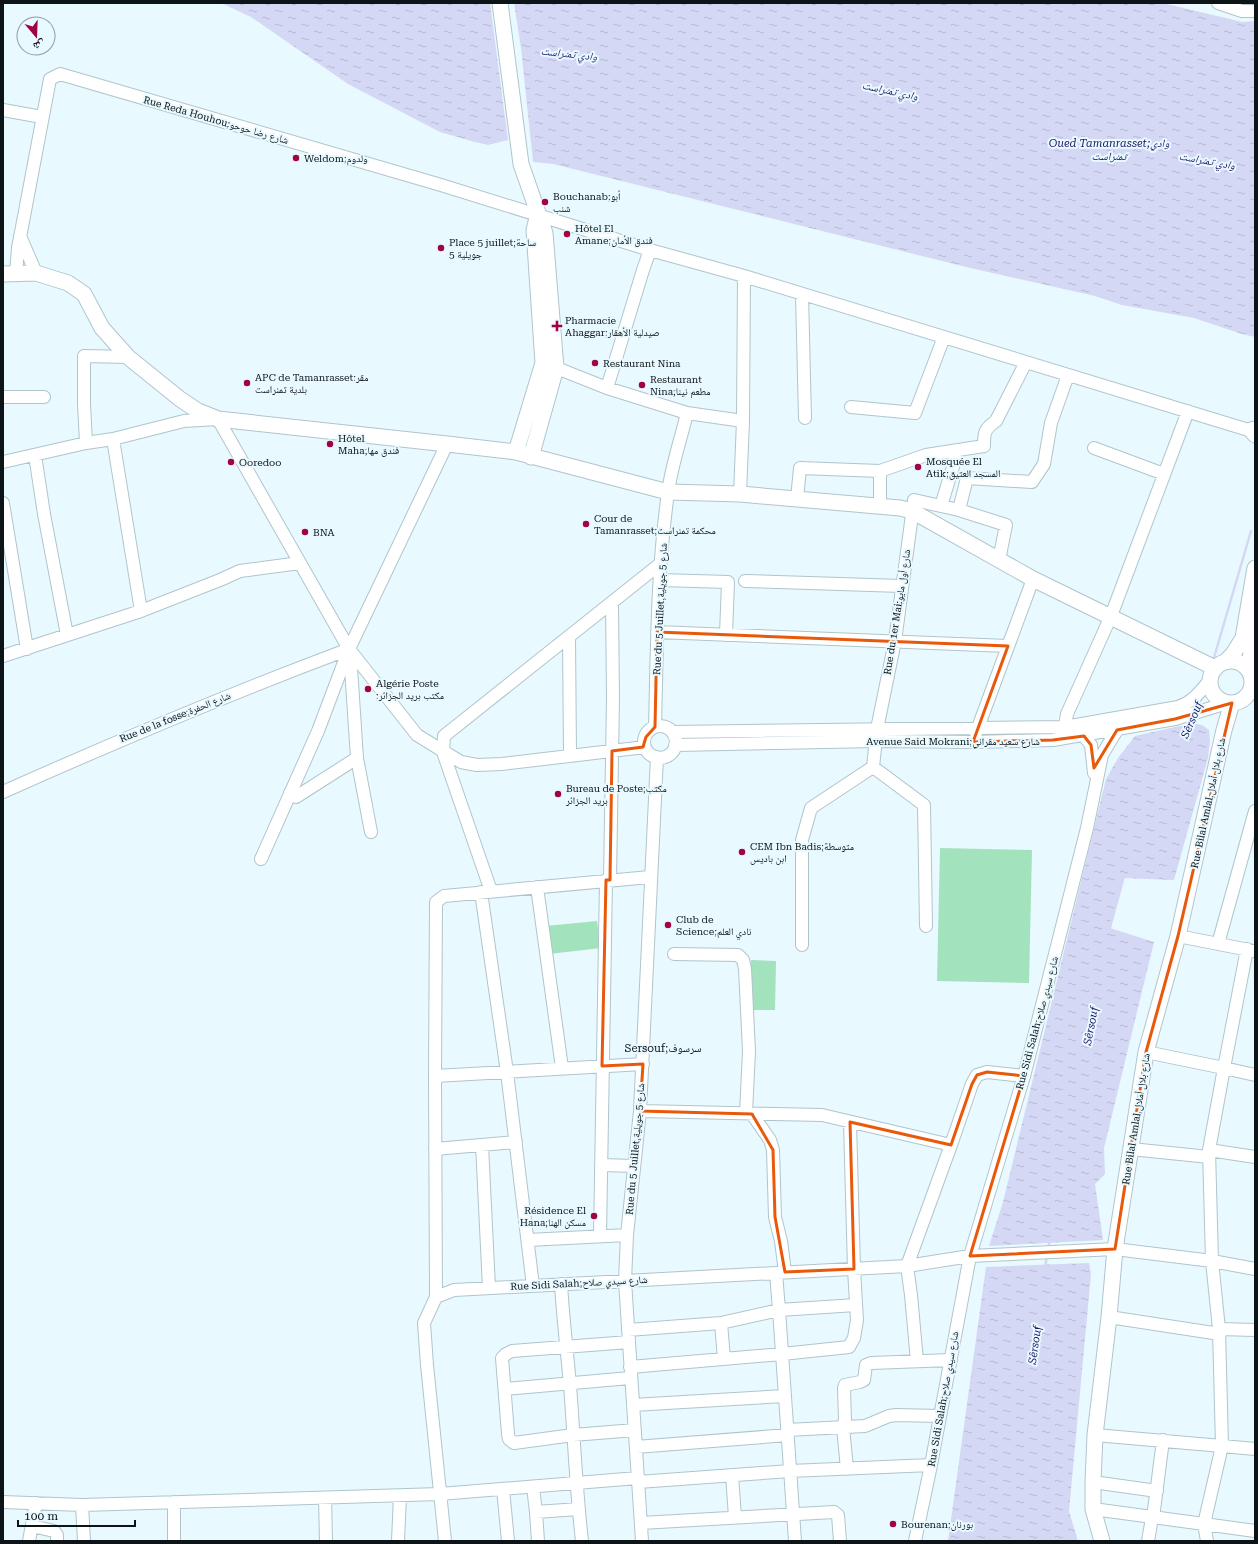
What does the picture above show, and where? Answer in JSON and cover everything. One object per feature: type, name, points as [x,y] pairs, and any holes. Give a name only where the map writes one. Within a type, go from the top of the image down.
[{"type":"main road","points":[[500,3],[521,164],[538,216],[534,230],[550,366],[531,457]]},
{"type":"main road","points":[[10,273],[36,273],[68,283],[84,294],[102,328],[128,357],[198,412],[218,420],[516,452],[668,492],[740,494],[880,506],[912,511],[1033,579],[1111,616],[1217,670],[1238,662],[1244,664],[1253,684]]},
{"type":"main road","points":[[516,452],[550,366]]},
{"type":"main road","points":[[1255,568],[1245,630],[1248,647],[1250,660],[1253,684],[1244,699],[1229,703],[1217,698],[1213,693],[1217,670],[1233,654],[1248,647],[1255,622]]},
{"type":"main road","name":"Rue Bilal Amlal,شارع بلال أملال","points":[[1102,1541],[1093,1509],[1095,1435],[1109,1317],[1115,1249],[1146,1052],[1178,936],[1229,703]]},
{"type":"street","points":[[1218,3],[1242,11],[1252,8]]},
{"type":"street","name":"Rue Reda Houhou;شارع رضا حوحو","points":[[10,273],[16,258],[50,79],[60,74],[433,183],[538,216]]},
{"type":"street","points":[[3,110],[42,117]]},
{"type":"street","points":[[538,216],[650,250],[744,276],[1254,431]]},
{"type":"street","points":[[20,236],[36,273]]},
{"type":"street","points":[[607,388],[650,250]]},
{"type":"street","points":[[740,494],[743,421],[744,276]]},
{"type":"street","points":[[802,294],[805,418]]},
{"type":"street","points":[[851,406],[915,413],[944,337]]},
{"type":"street","points":[[86,443],[84,356],[128,357]]},
{"type":"street","points":[[797,499],[800,468],[880,471],[926,455],[984,446],[984,433],[989,426],[996,421],[1026,362]]},
{"type":"street","points":[[550,366],[607,388],[687,413],[743,421]]},
{"type":"street","points":[[959,510],[966,478],[1032,482],[1044,464],[1051,424],[1068,375]]},
{"type":"street","points":[[3,397],[44,397]]},
{"type":"street","points":[[180,399],[184,410],[184,421]]},
{"type":"street","points":[[1064,727],[1067,714],[1111,616],[1188,411]]},
{"type":"street","name":"Rue du 5 Juillet,شارع 5 جويلية","points":[[655,726],[660,564],[668,492],[687,413]]},
{"type":"street","points":[[3,462],[86,443],[113,439],[184,421],[218,420],[349,649],[417,735],[461,762],[477,765],[502,764],[645,747]]},
{"type":"street","points":[[113,439],[141,610]]},
{"type":"street","points":[[261,859],[318,731],[349,649],[447,444]]},
{"type":"street","points":[[1094,448],[1164,474]]},
{"type":"street","points":[[942,506],[958,450]]},
{"type":"street","points":[[35,455],[44,514],[67,635]]},
{"type":"street","points":[[880,471],[880,506]]},
{"type":"street","points":[[912,511],[914,500],[959,510],[1006,525],[999,560]]},
{"type":"street","points":[[3,503],[27,649]]},
{"type":"street","name":"Rue du 1er Mai;شارع أول مايو","points":[[873,767],[876,735],[895,641],[912,511]]},
{"type":"street","points":[[3,656],[141,610],[240,572],[300,563]]},
{"type":"street","points":[[533,1286],[486,891],[443,752],[444,736],[660,564]]},
{"type":"street","points":[[973,742],[1033,579]]},
{"type":"street","points":[[660,580],[728,582],[726,635]]},
{"type":"street","points":[[745,581],[902,586]]},
{"type":"street","points":[[600,1236],[602,1066],[612,751],[612,603]]},
{"type":"street","points":[[657,632],[1008,646]]},
{"type":"street","points":[[569,637],[570,756]]},
{"type":"street","points":[[349,649],[357,758],[371,832]]},
{"type":"street","name":"Rue de la fosse;شارع الحفرة","points":[[3,792],[102,747],[240,690],[349,649]]},
{"type":"street","name":"Avenue Said Mokrani;شارع سعيد مقراني","points":[[675,745],[876,735],[978,728],[1064,727],[1178,707],[1189,703],[1195,698],[1217,670]]},
{"type":"street","name":"Avenue Said Mokrani;شارع سعيد مقراني","points":[[672,732],[876,735],[973,742],[1053,740],[1084,736],[1180,718],[1229,703]]},
{"type":"street","points":[[655,726],[665,727],[672,732],[676,741],[671,754],[657,757],[650,754],[645,747],[648,732],[655,726]]},
{"type":"street","name":"Rue Sidi Salah;شارع سيدي صلاح","points":[[915,1541],[931,1465],[970,1256],[1024,1076],[1059,939],[1062,934],[1096,788],[1102,755],[1117,730]]},
{"type":"street","name":"Rue Sidi Salah;شارع سيدي صلاح","points":[[1084,736],[1091,745],[1096,788]]},
{"type":"street","name":"Rue du 5 Juillet,شارع 5 جويلية","points":[[642,1541],[624,1281],[643,1064],[650,876],[657,757]]},
{"type":"street","points":[[290,793],[296,797],[357,758]]},
{"type":"street","points":[[802,945],[802,840],[812,808],[873,767],[924,805],[926,926]]},
{"type":"street","points":[[1218,944],[1255,811]]},
{"type":"street","points":[[445,1541],[424,1323],[436,1297],[434,1076],[436,902],[444,896],[650,876]]},
{"type":"street","points":[[537,887],[562,1068]]},
{"type":"street","points":[[1178,936],[1251,950],[1224,1068],[1209,1154],[1212,1261],[1219,1331],[1222,1446],[1204,1524],[1207,1541]]},
{"type":"street","points":[[674,954],[738,955],[744,960],[749,1051],[749,1113],[770,1140],[773,1150],[775,1217],[781,1242],[779,1310],[795,1541]]},
{"type":"street","points":[[1146,1052],[1255,1075]]},
{"type":"street","points":[[434,1076],[643,1064]]},
{"type":"street","points":[[918,1361],[912,1295],[906,1266],[972,1084],[977,1075],[987,1072],[1024,1076]]},
{"type":"street","points":[[640,1111],[822,1115],[951,1145]]},
{"type":"street","points":[[506,1389],[570,1384],[630,1372],[724,1359],[849,1346],[854,1338],[857,1320],[850,1122]]},
{"type":"street","points":[[435,1149],[516,1142]]},
{"type":"street","points":[[482,1145],[489,1288]]},
{"type":"street","points":[[1131,1149],[1255,1157]]},
{"type":"street","points":[[601,1164],[634,1166]]},
{"type":"street","points":[[528,1240],[627,1235]]},
{"type":"street","points":[[970,1256],[1115,1249],[1212,1261],[1255,1269]]},
{"type":"street","name":"Rue Sidi Salah;شارع سيدي صلاح","points":[[436,1297],[454,1290],[906,1266],[970,1256]]},
{"type":"street","points":[[561,1284],[565,1347],[570,1384],[578,1509],[582,1541]]},
{"type":"street","points":[[635,1430],[573,1435],[514,1443],[509,1439],[508,1434],[506,1389],[502,1358],[512,1351],[565,1347],[721,1322],[779,1310],[856,1305]]},
{"type":"street","points":[[1109,1317],[1219,1331],[1255,1330]]},
{"type":"street","points":[[721,1322],[724,1359]]},
{"type":"street","points":[[847,1469],[843,1428],[845,1420],[845,1385],[864,1380],[866,1365],[870,1363],[951,1360]]},
{"type":"street","points":[[633,1405],[785,1396]]},
{"type":"street","points":[[636,1447],[865,1426],[889,1416],[940,1416]]},
{"type":"street","points":[[1095,1435],[1255,1449]]},
{"type":"street","points":[[1148,1541],[1153,1518],[1163,1440]]},
{"type":"street","points":[[3,1502],[82,1505],[400,1496],[790,1471],[931,1465]]},
{"type":"street","points":[[732,1475],[735,1518]]},
{"type":"street","points":[[1093,1482],[1157,1491]]},
{"type":"street","points":[[533,1487],[538,1541]]},
{"type":"street","points":[[503,1489],[508,1541]]},
{"type":"street","points":[[398,1541],[400,1496]]},
{"type":"street","points":[[325,1498],[326,1541]]},
{"type":"street","points":[[174,1502],[174,1541]]},
{"type":"street","points":[[29,1541],[36,1503]]},
{"type":"street","points":[[82,1505],[84,1541]]},
{"type":"street","points":[[536,1512],[578,1509]]},
{"type":"street","points":[[1093,1509],[1255,1531]]},
{"type":"street","points":[[641,1523],[793,1514],[837,1513],[840,1541]]},
{"type":"street","points":[[32,1526],[54,1531],[57,1535],[57,1541]]},
{"type":"highlighted area","points":[[657,632],[1008,646],[973,742],[1053,740],[1084,736],[1091,745],[1094,768],[1117,730],[1175,719],[1232,703],[1178,936],[1146,1052],[1115,1249],[970,1256],[1024,1076],[987,1072],[977,1075],[972,1084],[951,1145],[850,1122],[854,1269],[785,1272],[775,1217],[773,1150],[752,1114],[640,1111],[643,1064],[602,1066],[606,880],[610,880],[612,751],[643,747],[646,737],[655,727]]},
{"type":"green space","points":[[940,848],[1032,850],[1029,983],[937,981]]},
{"type":"green space","points":[[597,921],[601,948],[549,954],[546,926]]},
{"type":"green space","points":[[751,960],[776,961],[775,1010],[750,1010]]},
{"type":"water","points":[[221,3],[490,3],[508,140],[488,145],[440,132],[348,84],[251,17]]},
{"type":"water","name":"Oued Tamanrasset;وادي تمنراست","points":[[514,3],[1163,3],[1242,22],[1255,21],[1255,337],[1194,318],[1122,305],[1095,296],[966,267],[553,164],[533,162],[521,48]]},
{"type":"water","points":[[1193,723],[1202,725],[1209,730],[1210,741],[1208,758],[1174,880],[1123,878],[1110,928],[1154,942],[1104,1148],[1105,1174],[1095,1184],[1103,1240],[989,1246],[1003,1202],[1106,779],[1118,758],[1135,736]]},
{"type":"water","points":[[1089,1263],[1091,1274],[1069,1511],[1078,1541],[948,1541],[986,1267]]},
{"type":"waterway","name":"Sêrsouf","points":[[1213,661],[1251,531]]},
{"type":"waterway","name":"Sêrsouf","points":[[1198,707],[1202,697]]},
{"type":"waterway","name":"Sêrsouf","points":[[1109,931],[1124,876]]},
{"type":"waterway","name":"Sêrsouf","points":[[1048,1249],[1050,1239]]},
{"type":"waterway","name":"Sêrsouf","points":[[1045,1267],[1047,1256]]},
{"type":"place","name":"Weldom;ولدوم","points":[[296,158]]},
{"type":"place","name":"Bouchanab;أبو شنب","points":[[545,202]]},
{"type":"place","name":"Hôtel El Amane;فندق الأمان","points":[[567,234]]},
{"type":"place","name":"Place 5 juillet;ساحة 5 جويلية","points":[[441,248]]},
{"type":"place","name":"Pharmacie Ahaggar;صيدلية الأهقار","points":[[557,326]]},
{"type":"place","name":"Restaurant Nina","points":[[595,363]]},
{"type":"place","name":"APC de Tamanrasset;مقر بلدية تمنراست","points":[[247,383]]},
{"type":"place","name":"Restaurant Nina;مطعم نينا","points":[[642,385]]},
{"type":"place","name":"Hôtel Maha;فندق مها","points":[[330,444]]},
{"type":"place","name":"Ooredoo","points":[[231,462]]},
{"type":"place","name":"Mosquée El Atik;المسجد العتيق","points":[[918,467]]},
{"type":"place","name":"Cour de Tamanrasset;محكمة تمنراست","points":[[586,524]]},
{"type":"place","name":"BNA","points":[[305,532]]},
{"type":"place","name":"Algérie Poste ;مكتب بريد الجزائر","points":[[368,689]]},
{"type":"place","name":"Bureau de Poste;مكتب بريد الجزائر","points":[[558,794]]},
{"type":"place","name":"CEM Ibn Badis;متوسطة ابن باديس","points":[[742,852]]},
{"type":"place","name":"Club de Science;نادي العلم","points":[[668,925]]},
{"type":"place","name":"Résidence El Hana;مسكن الهنا","points":[[594,1216]]},
{"type":"place","name":"Bourenan;بورنان","points":[[893,1524]]},
{"type":"district","name":"Sersouf;سرسوف","points":[[663,1048]]},
{"type":"water label","name":"وادي تمنراست","points":[[569,54]]},
{"type":"water label","name":"وادي تمنراست","points":[[890,91]]},
{"type":"water label","name":"وادي تمنراست","points":[[1207,161]]}]
